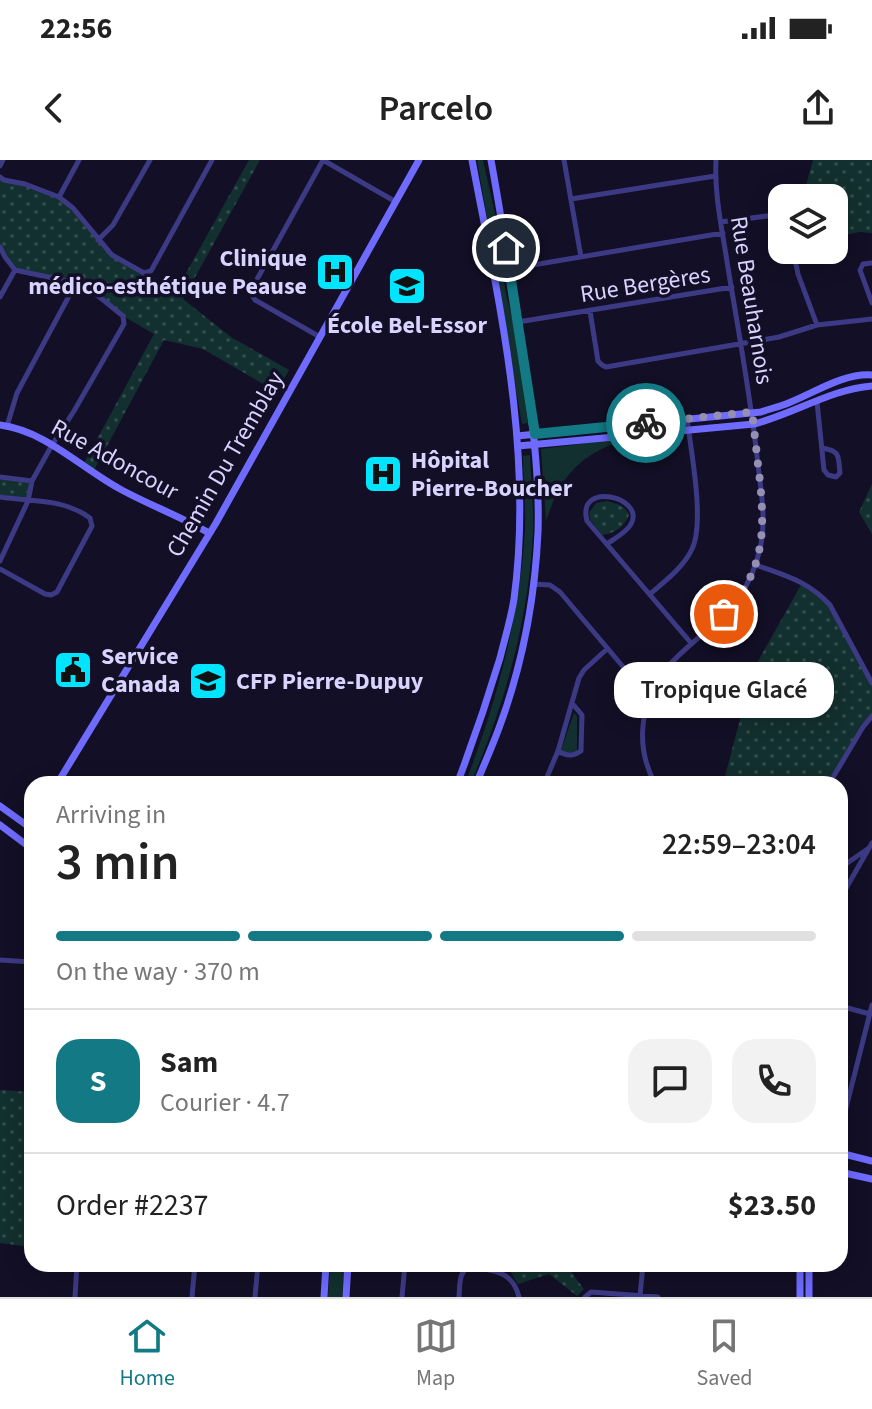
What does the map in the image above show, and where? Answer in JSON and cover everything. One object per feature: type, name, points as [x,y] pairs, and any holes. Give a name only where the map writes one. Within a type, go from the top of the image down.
[{"type":"street","points":[[0,166],[3,160]]},
{"type":"street","points":[[59,197],[79,160]]},
{"type":"street","points":[[98,240],[113,225],[150,160]]},
{"type":"street","points":[[0,177],[59,197],[73,208],[112,255],[144,273],[151,271],[212,160]]},
{"type":"street","points":[[320,337],[254,299],[250,290],[323,160],[396,202]]},
{"type":"street","name":"Chemin Du Tremblay","points":[[62,776],[209,533],[419,160]]},
{"type":"street","points":[[460,776],[486,707],[514,602],[520,501],[518,446],[510,378],[472,160]]},
{"type":"street","points":[[479,776],[500,727],[525,637],[538,532],[535,434],[491,160]]},
{"type":"street","points":[[564,160],[581,257]]},
{"type":"street","name":"Rue Beauharnois","points":[[651,776],[645,763],[642,743],[643,721],[652,688],[669,664],[737,600],[756,565],[762,540],[763,514],[754,424],[721,222],[716,160]]},
{"type":"street","points":[[571,199],[715,176]]},
{"type":"street","points":[[721,222],[768,216]]},
{"type":"street","points":[[509,269],[723,233]]},
{"type":"street","points":[[0,247],[15,270],[76,283],[123,316],[124,324],[32,481],[28,501],[2,550],[0,561]]},
{"type":"street","points":[[872,263],[863,264],[860,270],[872,303]]},
{"type":"street","points":[[796,264],[817,325]]},
{"type":"street","points":[[0,297],[15,270]]},
{"type":"street","points":[[4,426],[17,393],[76,283]]},
{"type":"street","name":"Rue Bergères","points":[[518,322],[732,287]]},
{"type":"street","points":[[590,311],[598,361],[606,367],[779,337],[817,325],[872,319]]},
{"type":"street","points":[[517,436],[752,412],[785,404],[845,379],[872,375]]},
{"type":"street","points":[[518,446],[754,424],[847,390],[872,386]]},
{"type":"street","points":[[817,402],[822,448],[825,473],[839,476],[838,454],[822,448]]},
{"type":"street","points":[[650,594],[679,568],[697,537],[698,513],[687,419]]},
{"type":"street","name":"Rue Adoncour","points":[[4,426],[52,445],[119,489],[209,533]]},
{"type":"street","points":[[0,477],[32,481]]},
{"type":"street","points":[[607,544],[631,525],[633,519],[626,502],[606,496],[593,500],[585,510],[587,521],[691,643]]},
{"type":"street","points":[[0,497],[69,505],[90,518],[92,526],[57,592],[51,595],[0,569]]},
{"type":"street","points":[[756,565],[802,581],[830,605],[872,683]]},
{"type":"street","points":[[533,584],[550,585],[560,592],[630,675],[652,688]]},
{"type":"street","points":[[547,776],[558,751],[579,678],[607,649]]},
{"type":"street","points":[[558,751],[575,755],[581,751],[582,715],[572,703]]},
{"type":"street","points":[[834,776],[872,716]]},
{"type":"street","points":[[0,806],[24,823]]},
{"type":"street","points":[[0,825],[22,841],[24,838]]},
{"type":"street","points":[[848,862],[870,846]]},
{"type":"street","points":[[848,885],[870,846]]},
{"type":"street","points":[[0,960],[24,962]]},
{"type":"street","points":[[848,1101],[872,1005]]},
{"type":"street","points":[[848,1008],[870,1014]]},
{"type":"street","points":[[848,1155],[872,1161]]},
{"type":"street","points":[[848,1174],[872,1179]]},
{"type":"street","points":[[75,1297],[77,1272]]},
{"type":"street","points":[[192,1297],[194,1272]]},
{"type":"street","points":[[255,1297],[257,1272]]},
{"type":"street","points":[[324,1297],[326,1272]]},
{"type":"street","points":[[346,1297],[348,1272]]},
{"type":"street","points":[[402,1297],[404,1272]]},
{"type":"street","points":[[459,1297],[463,1272]]},
{"type":"street","points":[[496,1272],[508,1275],[519,1297]]},
{"type":"street","points":[[640,1296],[642,1272]]},
{"type":"street","points":[[800,1272],[800,1297]]},
{"type":"street","points":[[809,1272],[809,1297]]},
{"type":"street","points":[[585,1297],[591,1292],[658,1297]]},
{"type":"green space","points":[[249,160],[260,160],[183,299],[231,337],[289,370],[277,392],[203,349],[164,340],[93,472],[83,465],[154,334],[76,283],[15,270],[0,247],[0,177],[59,198],[73,208],[105,248],[176,291]]},
{"type":"green space","points":[[477,160],[483,160],[498,227],[489,229]]},
{"type":"green space","points":[[813,160],[872,160],[872,233],[848,234],[848,184],[806,184]]},
{"type":"green space","points":[[499,249],[528,423],[522,424],[492,250]]},
{"type":"green space","points":[[628,438],[597,451],[575,468],[559,490],[546,521],[541,449]]},
{"type":"green space","points":[[530,455],[533,535],[521,629],[496,719],[474,776],[468,776],[498,686],[513,624],[525,530],[523,456]]},
{"type":"green space","points":[[0,479],[30,483],[27,500],[0,495]]},
{"type":"green space","points":[[872,484],[872,534],[859,512]]},
{"type":"green space","points":[[607,501],[623,507],[629,515],[618,529],[602,535],[590,520],[589,513],[596,503]]},
{"type":"green space","points":[[802,583],[828,605],[872,686],[872,714],[834,776],[725,776],[753,670]]},
{"type":"green space","points":[[574,713],[577,716],[577,752],[568,754],[561,750]]},
{"type":"green space","points":[[0,1090],[24,1092],[24,1246],[0,1243]]},
{"type":"green space","points":[[330,1272],[344,1272],[342,1297],[328,1297]]},
{"type":"green space","points":[[571,1272],[584,1289],[577,1296],[549,1274],[518,1284],[511,1273]]},
{"type":"way so far","points":[[646,423],[752,412],[763,514],[762,540],[748,583],[724,614]]},
{"type":"place","name":"Clinique médico-esthétique Peause","points":[[335,272]]},
{"type":"place","name":"École Bel-Essor","points":[[407,286]]},
{"type":"place","name":"Hôpital Pierre-Boucher","points":[[383,474]]},
{"type":"place","name":"Tropique Glacé","points":[[724,614]]},
{"type":"place","name":"Service Canada","points":[[73,670]]},
{"type":"place","name":"CFP Pierre-Dupuy","points":[[208,681]]},
{"type":"route","points":[[506,248],[535,434],[646,423]]}]
